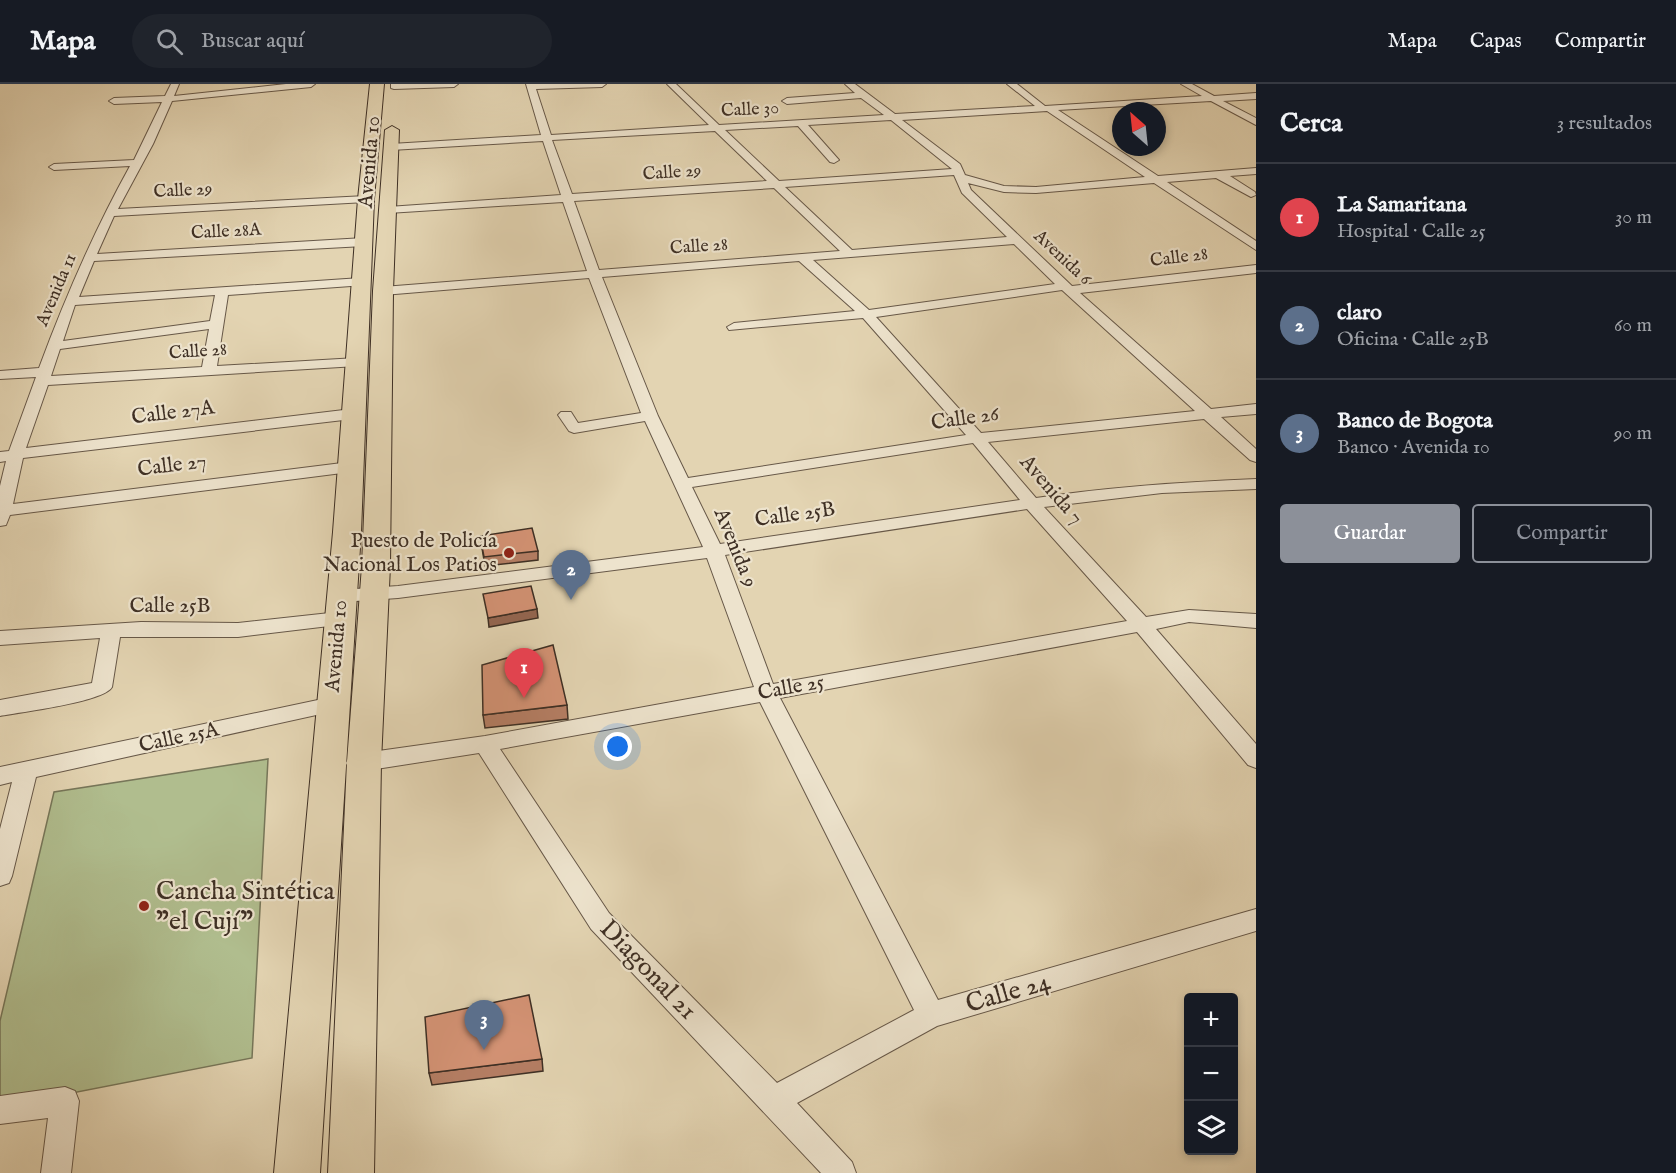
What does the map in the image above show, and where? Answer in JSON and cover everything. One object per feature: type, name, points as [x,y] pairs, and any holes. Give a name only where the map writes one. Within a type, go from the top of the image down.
[{"type":"main road","name":"Avenida 10","points":[[297,1173],[345,764],[375,594],[383,291],[391,147],[390,87]]},
{"type":"main road","name":"Avenida 10","points":[[351,1173],[345,764],[332,705],[350,467],[366,199],[390,87]]},
{"type":"street","name":"Avenida 11","points":[[1,514],[8,456],[43,376],[70,301],[110,213],[169,99],[174,84]]},
{"type":"street","points":[[114,101],[169,99],[274,86],[311,84]]},
{"type":"street","points":[[390,87],[425,92],[437,85],[454,84]]},
{"type":"street","points":[[531,86],[602,84]]},
{"type":"street","points":[[671,84],[850,254]]},
{"type":"street","name":"Avenida 6","points":[[849,84],[956,166],[966,191],[1068,288],[1256,458]]},
{"type":"street","points":[[1011,84],[1256,246]]},
{"type":"street","points":[[1185,84],[1256,122]]},
{"type":"street","name":"Avenida 9","points":[[531,86],[594,274],[650,416],[714,551],[766,692],[931,1015]]},
{"type":"street","points":[[787,101],[863,95]]},
{"type":"street","name":"Calle 30","points":[[391,147],[1256,96]]},
{"type":"street","points":[[802,124],[834,160]]},
{"type":"street","points":[[54,167],[137,163]]},
{"type":"street","name":"Calle 29","points":[[388,210],[959,175],[985,185],[1004,189],[1036,190],[1256,171]]},
{"type":"street","points":[[1218,174],[1251,194]]},
{"type":"street","name":"Calle 29","points":[[110,213],[366,199]]},
{"type":"street","name":"Calle 28","points":[[383,291],[1017,240]]},
{"type":"street","name":"Calle 28A","points":[[90,258],[364,242]]},
{"type":"street","name":"Avenida 7","points":[[804,258],[866,314],[977,438],[1032,504],[1141,624],[1256,759]]},
{"type":"street","name":"Calle 28","points":[[734,327],[866,314],[1068,288],[1256,268]]},
{"type":"street","points":[[70,301],[361,282]]},
{"type":"street","points":[[209,371],[222,290]]},
{"type":"street","points":[[54,346],[216,324]]},
{"type":"street","name":"Calle 28","points":[[43,376],[209,371],[357,362]]},
{"type":"street","points":[[0,375],[43,376]]},
{"type":"street","name":"Calle 26","points":[[682,484],[977,438],[1256,409]]},
{"type":"street","name":"Calle 27A","points":[[8,456],[352,414]]},
{"type":"street","points":[[566,415],[574,428],[650,416]]},
{"type":"street","name":"Calle 27","points":[[1,514],[350,467]]},
{"type":"street","name":"Calle 25B","points":[[0,638],[141,629],[238,630],[340,608],[375,594],[714,551],[1032,504],[1151,489],[1256,484]]},
{"type":"street","name":"Calle 25","points":[[345,764],[484,744],[1189,616],[1256,621]]},
{"type":"street","points":[[0,708],[90,692],[102,687],[111,631]]},
{"type":"street","name":"Calle 25A","points":[[0,776],[332,705]]},
{"type":"street","name":"Diagonal 21","points":[[484,744],[600,921],[774,1100],[841,1173]]},
{"type":"street","points":[[0,875],[26,772]]},
{"type":"street","name":"Calle 24","points":[[774,1100],[931,1015],[1256,920]]},
{"type":"street","points":[[0,1110],[65,1101],[56,1173]]},
{"type":"green space","name":"Cancha Sintética \"el Cují\"","points":[[268,759],[252,1058],[0,1107],[0,1021],[54,792]]},
{"type":"building","points":[[532,528],[538,551],[484,557],[480,536]]},
{"type":"building","points":[[531,586],[537,609],[488,618],[483,594]]},
{"type":"building","points":[[553,645],[567,705],[483,715],[482,665]]},
{"type":"building","points":[[529,995],[542,1059],[429,1073],[425,1017]]},
{"type":"place","name":"Puesto de Policía Nacional Los Patios","points":[[509,553]]},
{"type":"place","name":"claro","points":[[571,600]]},
{"type":"place","name":"La Samaritana","points":[[524,698]]},
{"type":"place","name":"Cancha Sintética \"el Cují\"","points":[[144,906]]},
{"type":"place","name":"Banco de Bogota","points":[[484,1050]]}]
